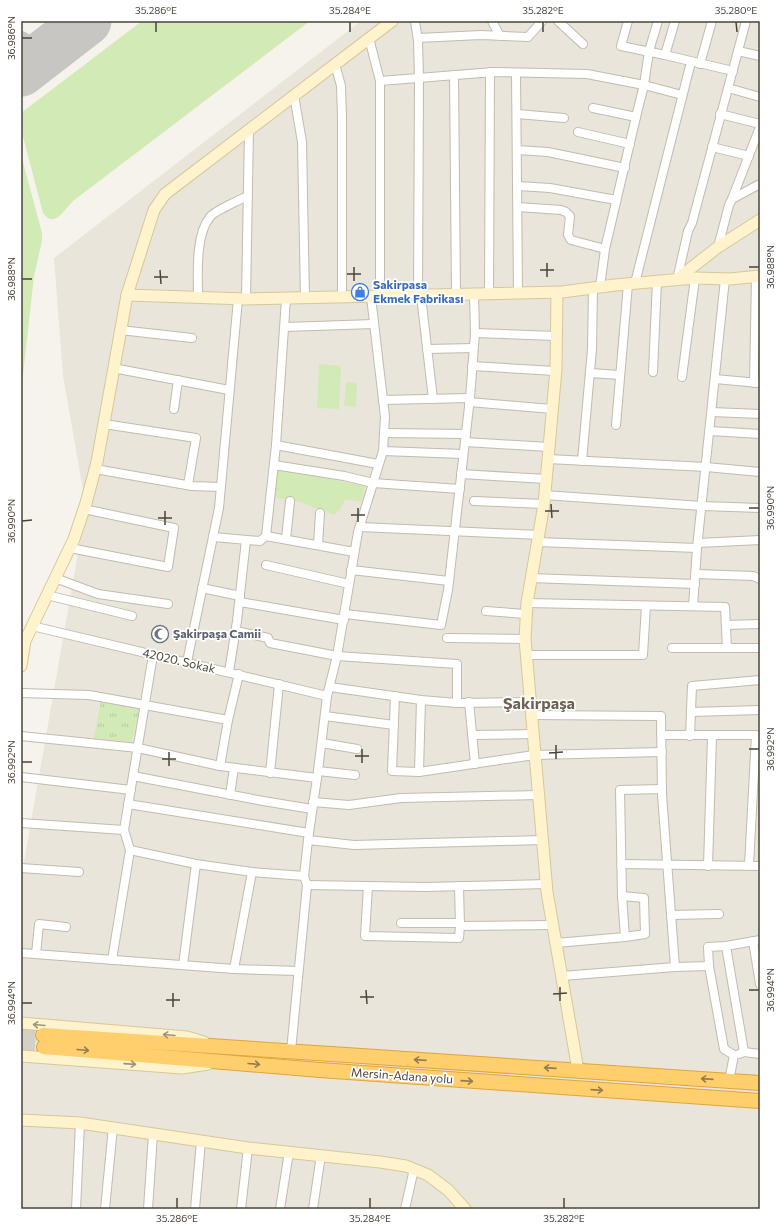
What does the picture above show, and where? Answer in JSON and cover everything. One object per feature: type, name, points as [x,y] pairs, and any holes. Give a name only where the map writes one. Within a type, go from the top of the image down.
[{"type":"highway","name":"Mersin-Adana yolu","points":[[760,1083],[291,1051],[44,1041],[226,1062],[328,1071],[760,1102]]},
{"type":"main road","points":[[21,666],[25,641],[70,548],[84,509],[95,469],[127,295],[154,210],[165,194],[392,21]]},
{"type":"main road","points":[[677,280],[718,247],[760,220]]},
{"type":"main road","points":[[127,295],[198,296],[242,299],[456,295],[557,292],[631,283],[695,278],[725,279],[758,277]]},
{"type":"main road","points":[[557,292],[556,371],[548,459],[544,500],[527,603],[525,639],[546,884],[578,1070]]},
{"type":"main road","points":[[21,1023],[187,1037],[220,1048]]},
{"type":"main road","points":[[21,1056],[182,1068],[226,1062]]},
{"type":"main road","points":[[21,1120],[80,1122],[248,1148],[406,1166],[428,1175],[448,1190],[465,1209]]},
{"type":"street","points":[[415,21],[418,38],[419,78],[419,296],[433,399]]},
{"type":"street","points":[[492,21],[500,36]]},
{"type":"street","points":[[418,38],[481,35],[528,37],[542,21]]},
{"type":"street","points":[[558,21],[583,44]]},
{"type":"street","points":[[628,21],[621,46],[649,51],[733,71]]},
{"type":"street","points":[[582,461],[596,287],[644,85],[649,51],[658,21]]},
{"type":"street","points":[[665,55],[675,21]]},
{"type":"street","points":[[700,64],[712,21]]},
{"type":"street","points":[[677,280],[688,231],[692,223],[746,21]]},
{"type":"street","points":[[291,1051],[307,885],[304,876],[327,696],[337,656],[354,552],[360,526],[383,451],[385,433],[383,400],[374,324],[376,297],[380,81],[369,38]]},
{"type":"street","points":[[738,52],[760,56]]},
{"type":"street","points":[[616,425],[620,374],[631,283],[691,62]]},
{"type":"street","points":[[335,64],[341,86],[342,102],[342,298]]},
{"type":"street","points":[[380,81],[490,72],[588,74],[644,85],[682,95]]},
{"type":"street","points":[[489,294],[490,72]]},
{"type":"street","points":[[516,73],[518,293]]},
{"type":"street","points":[[454,75],[456,295]]},
{"type":"street","points":[[728,88],[760,97]]},
{"type":"street","points":[[294,95],[302,142],[305,299]]},
{"type":"street","points":[[593,108],[636,117]]},
{"type":"street","points":[[517,114],[564,118]]},
{"type":"street","points":[[718,247],[729,204],[760,126],[720,114]]},
{"type":"street","points":[[187,662],[219,508],[229,390],[242,299],[248,196],[249,129]]},
{"type":"street","points":[[578,132],[630,144]]},
{"type":"street","points":[[712,147],[749,156]]},
{"type":"street","points":[[517,150],[548,152],[625,168]]},
{"type":"street","points":[[732,198],[760,184]]},
{"type":"street","points":[[518,186],[550,188],[616,200]]},
{"type":"street","points":[[198,296],[198,247],[203,230],[210,216],[248,196]]},
{"type":"street","points":[[518,207],[564,210],[570,216],[568,235],[571,240],[605,249]]},
{"type":"street","points":[[715,379],[757,383],[758,277]]},
{"type":"street","points":[[682,377],[695,278]]},
{"type":"street","points":[[694,606],[698,545],[725,279]]},
{"type":"street","points":[[653,372],[657,281]]},
{"type":"street","points":[[202,588],[240,599],[344,617],[441,625],[449,581],[464,454],[472,366],[474,294]]},
{"type":"street","points":[[213,537],[260,541],[266,536],[276,445],[286,299]]},
{"type":"street","points":[[285,327],[374,324]]},
{"type":"street","points":[[120,330],[192,338]]},
{"type":"street","points":[[474,333],[556,336]]},
{"type":"street","points":[[427,349],[473,348]]},
{"type":"street","points":[[472,366],[556,371]]},
{"type":"street","points":[[113,368],[229,390]]},
{"type":"street","points":[[590,373],[620,374]]},
{"type":"street","points":[[174,409],[178,380]]},
{"type":"street","points":[[383,400],[469,400],[552,409]]},
{"type":"street","points":[[712,412],[760,414]]},
{"type":"street","points":[[104,424],[196,438],[188,485]]},
{"type":"street","points":[[710,431],[760,434]]},
{"type":"street","points":[[385,433],[465,438],[549,447]]},
{"type":"street","points":[[276,445],[378,464]]},
{"type":"street","points":[[383,451],[464,454]]},
{"type":"street","points":[[548,459],[706,467],[760,472]]},
{"type":"street","points":[[274,465],[344,476],[373,483],[460,489]]},
{"type":"street","points":[[95,469],[188,485],[220,487]]},
{"type":"street","points":[[461,474],[546,479]]},
{"type":"street","points":[[474,501],[544,500],[760,508]]},
{"type":"street","points":[[286,539],[290,501]]},
{"type":"street","points":[[70,548],[168,567],[174,528],[84,509]]},
{"type":"street","points":[[318,545],[320,514]]},
{"type":"street","points":[[360,526],[455,530],[538,538],[698,545],[760,540]]},
{"type":"street","points":[[266,536],[354,552]]},
{"type":"street","points":[[229,672],[236,631],[246,540]]},
{"type":"street","points":[[266,565],[349,584]]},
{"type":"street","points":[[351,570],[449,581]]},
{"type":"street","points":[[696,574],[753,576],[760,579]]},
{"type":"street","points":[[55,578],[98,594],[168,604]]},
{"type":"street","points":[[531,578],[695,584]]},
{"type":"street","points":[[47,595],[132,616]]},
{"type":"street","points":[[527,603],[694,606],[725,608],[727,648]]},
{"type":"street","points":[[526,655],[643,655],[646,606]]},
{"type":"street","points":[[486,611],[526,614]]},
{"type":"street","points":[[726,625],[760,624]]},
{"type":"street","name":"42020. Sokak","points":[[32,626],[327,696]]},
{"type":"street","points":[[236,631],[268,638],[270,643],[337,656],[457,664],[457,703]]},
{"type":"street","points":[[447,638],[525,639]]},
{"type":"street","points":[[672,648],[760,648]]},
{"type":"street","points":[[112,960],[130,850],[124,830],[153,655]]},
{"type":"street","points":[[220,766],[228,720],[239,674]]},
{"type":"street","points":[[690,736],[692,686],[760,680]]},
{"type":"street","points":[[270,773],[279,684]]},
{"type":"street","points":[[330,687],[421,700],[457,703],[530,702]]},
{"type":"street","points":[[21,693],[89,695],[228,720]]},
{"type":"street","points":[[395,696],[392,771],[419,772],[534,755],[662,752]]},
{"type":"street","points":[[419,772],[421,700]]},
{"type":"street","points":[[469,702],[475,764]]},
{"type":"street","points":[[691,712],[760,710]]},
{"type":"street","points":[[531,715],[661,716],[662,789],[675,967]]},
{"type":"street","points":[[325,716],[394,724]]},
{"type":"street","points":[[472,735],[533,734]]},
{"type":"street","points":[[661,735],[756,735],[756,793],[749,866]]},
{"type":"street","points":[[21,736],[138,748],[220,766],[270,773],[355,775]]},
{"type":"street","points":[[708,866],[712,736]]},
{"type":"street","points":[[322,743],[357,749]]},
{"type":"street","points":[[230,795],[234,768]]},
{"type":"street","points":[[133,776],[230,795],[312,806],[349,805],[401,798],[538,795]]},
{"type":"street","points":[[21,777],[130,790]]},
{"type":"street","points":[[625,937],[622,896],[620,790],[662,789]]},
{"type":"street","points":[[128,804],[354,845],[542,840]]},
{"type":"street","points":[[21,822],[124,830]]},
{"type":"street","points":[[130,850],[196,864],[252,872],[304,876]]},
{"type":"street","points":[[183,965],[196,864]]},
{"type":"street","points":[[622,864],[667,866],[760,866]]},
{"type":"street","points":[[21,868],[79,872]]},
{"type":"street","points":[[234,969],[252,872]]},
{"type":"street","points":[[307,885],[425,887],[546,884]]},
{"type":"street","points":[[368,886],[365,936],[459,938],[459,886]]},
{"type":"street","points":[[556,943],[645,934],[644,898],[622,896]]},
{"type":"street","points":[[671,915],[719,914]]},
{"type":"street","points":[[401,923],[553,925]]},
{"type":"street","points":[[36,954],[39,924],[66,927]]},
{"type":"street","points":[[760,984],[756,940],[726,946],[708,947],[709,966],[724,1049],[734,1055],[744,1052],[760,1054]]},
{"type":"street","points":[[726,946],[744,1052]]},
{"type":"street","points":[[21,953],[234,969],[298,971]]},
{"type":"street","points":[[562,976],[675,967],[709,966]]},
{"type":"street","points":[[729,1081],[734,1055]]},
{"type":"street","points":[[76,1209],[80,1122]]},
{"type":"street","points":[[105,1209],[113,1127]]},
{"type":"street","points":[[148,1209],[153,1134]]},
{"type":"street","points":[[195,1209],[201,1141]]},
{"type":"street","points":[[241,1209],[248,1148]]},
{"type":"street","points":[[280,1209],[289,1152]]},
{"type":"street","points":[[313,1209],[321,1156]]},
{"type":"street","points":[[405,1209],[414,1169]]},
{"type":"shaded area","points":[[361,21],[760,21],[760,1209],[21,1209],[21,879],[86,507],[63,376],[54,258]]},
{"type":"green space","points":[[142,21],[310,21],[73,201],[59,216],[55,219],[51,219],[43,213],[21,129],[21,113]]},
{"type":"green space","points":[[21,155],[42,233],[42,241],[34,276],[21,393]]},
{"type":"green space","points":[[319,364],[341,366],[339,409],[317,408]]},
{"type":"green space","points":[[346,382],[357,383],[356,407],[344,406]]},
{"type":"green space","points":[[275,468],[365,486],[361,502],[345,499],[341,508],[334,515],[300,502],[273,497]]},
{"type":"green space","points":[[101,701],[139,709],[132,742],[94,738]]},
{"type":"taxiway","points":[[21,41],[29,46],[41,50],[54,47]]},
{"type":"runway","points":[[21,72],[87,21]]},
{"type":"tunnel","points":[[21,1033],[43,1035]]},
{"type":"tunnel","points":[[21,1045],[44,1047]]},
{"type":"place","name":"Sakirpasa Ekmek Fabrikası","points":[[360,292]]},
{"type":"place","name":"Şakirpaşa Camii","points":[[160,634]]},
{"type":"district","name":"Şakirpaşa","points":[[539,703]]}]
